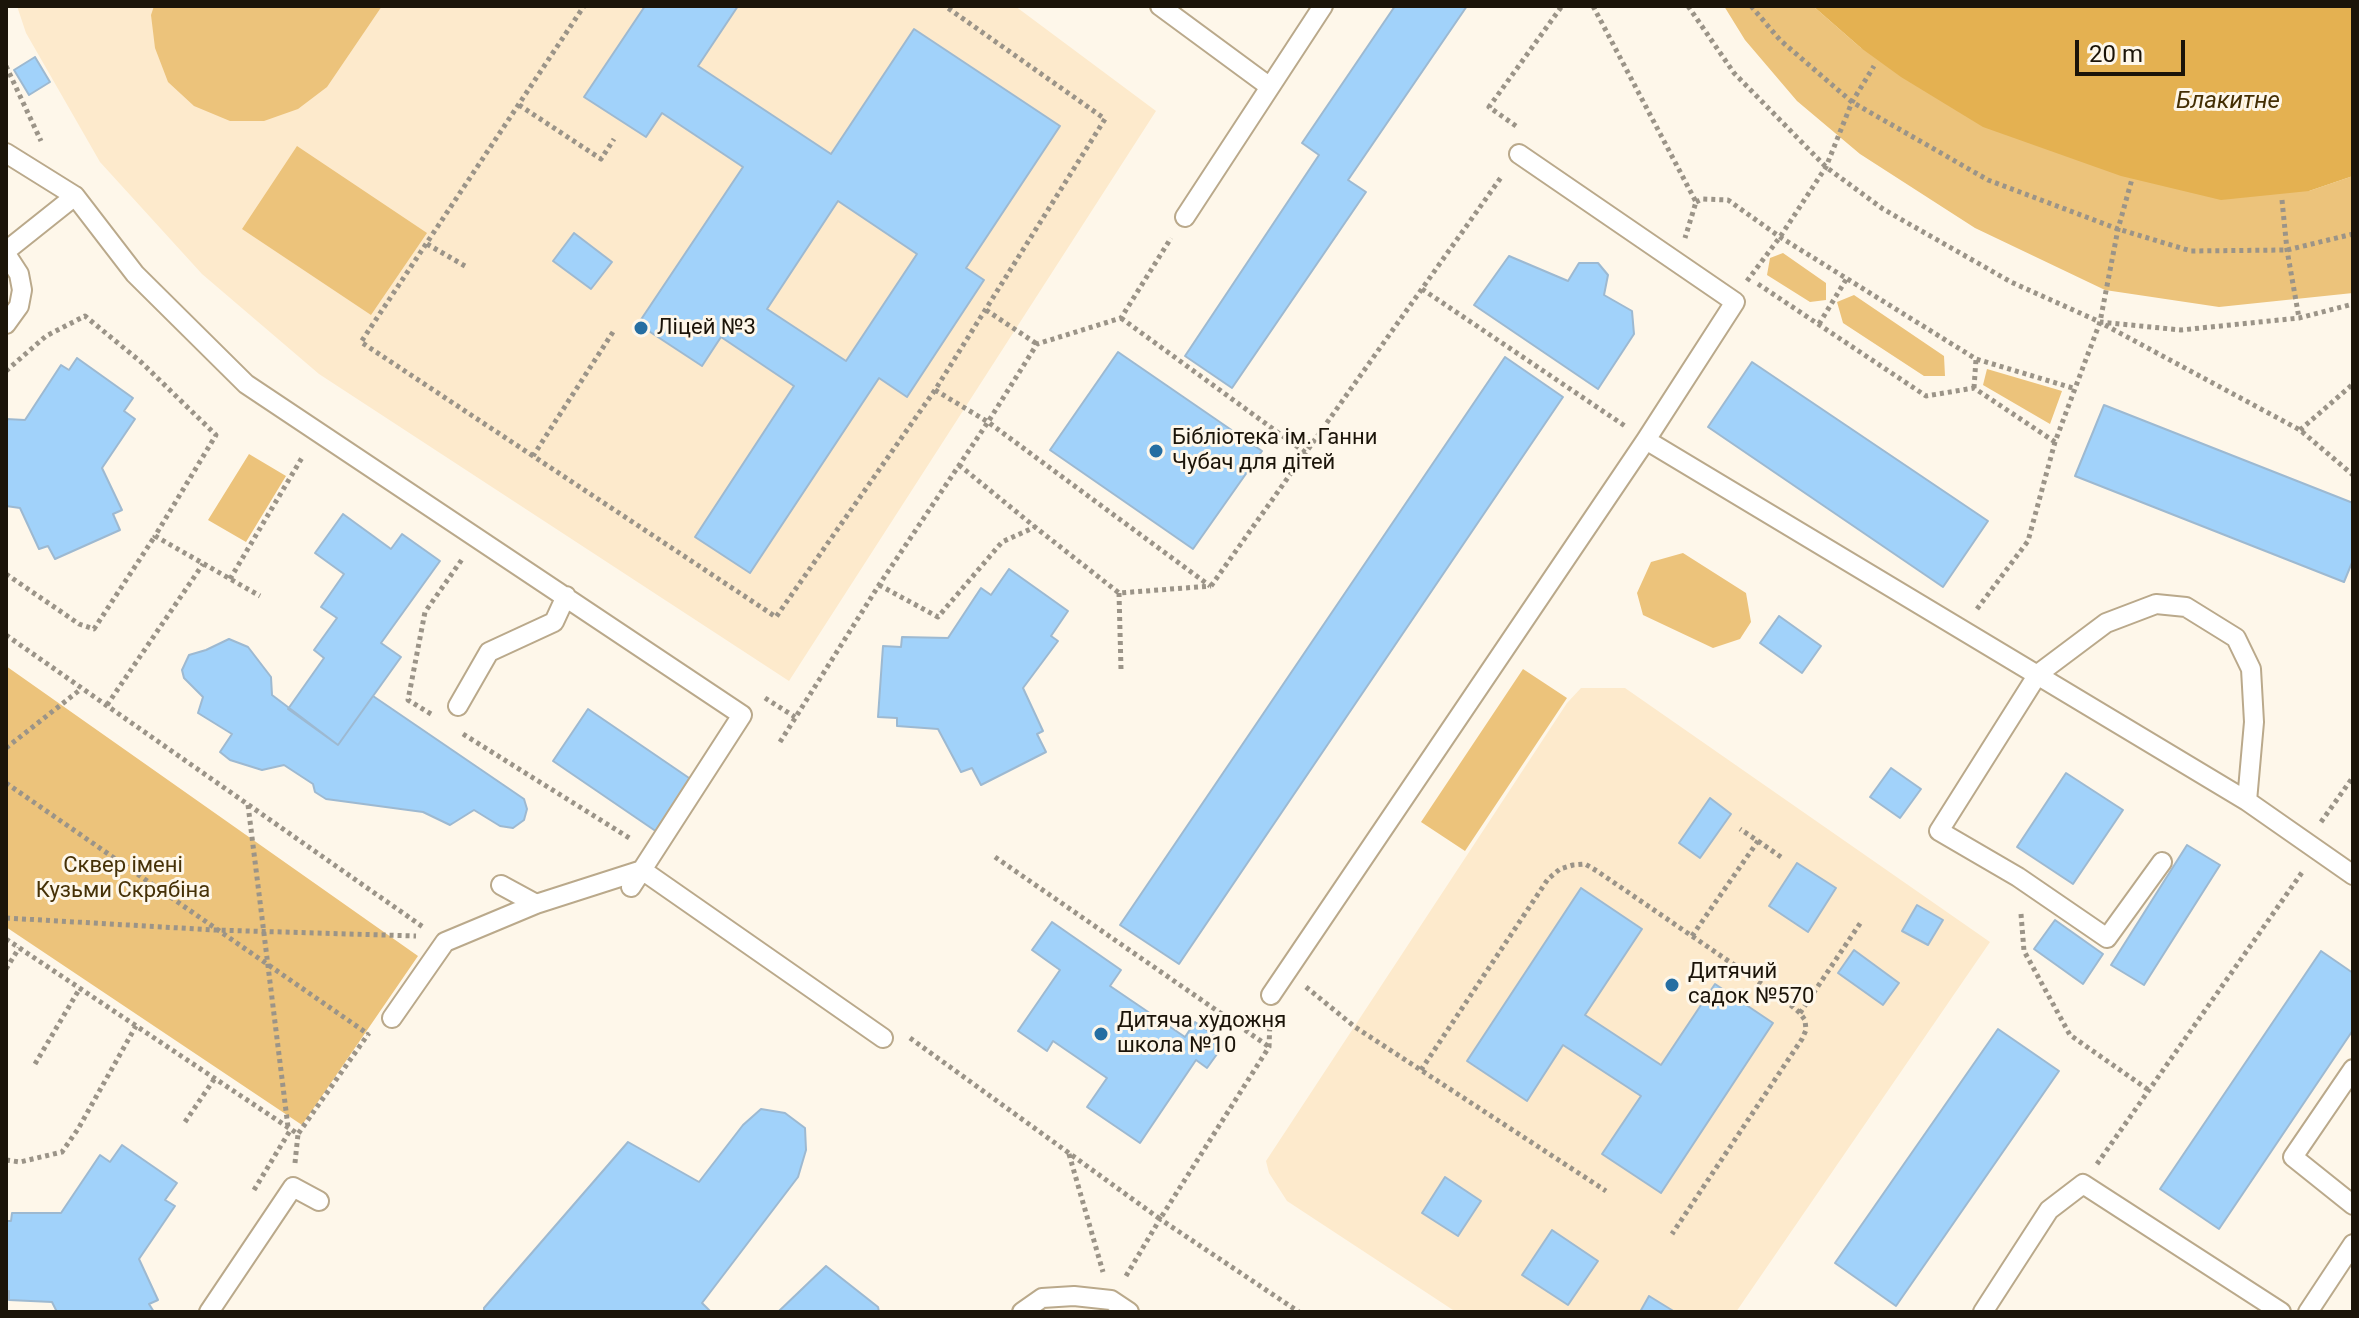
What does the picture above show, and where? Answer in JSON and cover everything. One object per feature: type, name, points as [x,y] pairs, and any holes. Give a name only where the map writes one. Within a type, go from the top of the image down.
[{"type":"lane","points":[[1160,6],[1270,87]]},
{"type":"lane","points":[[1185,217],[1323,6]]},
{"type":"lane","points":[[6,153],[75,196],[135,274],[246,384],[742,715],[631,887]]},
{"type":"lane","points":[[1271,995],[1646,440],[1735,302],[1519,154]]},
{"type":"lane","points":[[6,324],[19,306],[22,290],[19,274],[6,253],[75,196]]},
{"type":"lane","points":[[1646,440],[2247,801],[2353,875]]},
{"type":"lane","points":[[458,706],[489,652],[554,622],[566,596]]},
{"type":"lane","points":[[2162,862],[2107,938],[2018,877],[1939,831],[2038,674],[2106,623],[2156,604],[2186,607],[2236,638],[2251,669],[2254,722],[2247,801]]},
{"type":"lane","points":[[384,1020],[445,942],[536,904],[642,870]]},
{"type":"lane","points":[[642,870],[883,1038]]},
{"type":"lane","points":[[501,885],[536,904]]},
{"type":"lane","points":[[2353,1069],[2293,1157],[2353,1205]]},
{"type":"lane","points":[[1983,1312],[2049,1210],[2083,1184],[2281,1312]]},
{"type":"lane","points":[[209,1312],[293,1187],[319,1201]]},
{"type":"lane","points":[[2308,1312],[2353,1244]]},
{"type":"lane","points":[[1022,1312],[1042,1298],[1074,1296],[1111,1300],[1129,1312]]},
{"type":"path","points":[[584,6],[361,342],[776,617],[935,390],[1105,119],[945,6]]},
{"type":"path","points":[[1211,586],[1530,137],[1489,107],[1562,6]]},
{"type":"path","points":[[1593,6],[1696,202],[1678,263]]},
{"type":"path","points":[[1688,6],[1734,73],[1826,167],[1883,209],[2011,282],[2100,322],[2300,430],[2353,475]]},
{"type":"path","points":[[1751,6],[1780,40],[1852,102],[1988,180],[2118,229],[2191,251],[2287,250],[2353,234]]},
{"type":"path","points":[[6,66],[44,148]]},
{"type":"path","points":[[1735,302],[1826,167],[1852,102],[1874,66]]},
{"type":"path","points":[[519,105],[601,159],[614,139]]},
{"type":"path","points":[[1962,629],[2028,541],[2055,442],[2100,322],[2118,229],[2132,179]]},
{"type":"path","points":[[1696,202],[1702,199],[1728,200],[1780,237],[1976,359],[2076,389]]},
{"type":"path","points":[[2282,200],[2299,318]]},
{"type":"path","points":[[780,742],[1037,344],[1121,318],[1185,217]]},
{"type":"path","points":[[427,244],[465,266]]},
{"type":"path","points":[[1749,278],[1926,396],[1974,388],[2055,442]]},
{"type":"path","points":[[1819,324],[1847,278]]},
{"type":"path","points":[[1422,289],[1646,440]]},
{"type":"path","points":[[2100,322],[2181,330],[2299,318],[2353,304]]},
{"type":"path","points":[[986,310],[1037,344]]},
{"type":"path","points":[[6,371],[46,336],[85,316],[141,362],[216,435],[94,629],[79,624],[6,574]]},
{"type":"path","points":[[1121,318],[1306,453]]},
{"type":"path","points":[[533,456],[613,332]]},
{"type":"path","points":[[1974,388],[1976,359]]},
{"type":"path","points":[[2300,430],[2353,384]]},
{"type":"path","points":[[935,390],[988,422],[1211,586]]},
{"type":"path","points":[[230,579],[306,450]]},
{"type":"path","points":[[959,465],[1119,593],[1211,586]]},
{"type":"path","points":[[879,585],[938,617],[1002,542],[1035,527]]},
{"type":"path","points":[[155,536],[260,596]]},
{"type":"path","points":[[434,716],[408,700],[425,612],[463,557]]},
{"type":"path","points":[[107,705],[203,563]]},
{"type":"path","points":[[1119,593],[1121,669]]},
{"type":"path","points":[[6,635],[424,928]]},
{"type":"path","points":[[6,748],[81,689]]},
{"type":"path","points":[[753,691],[795,717]]},
{"type":"path","points":[[460,732],[654,853]]},
{"type":"path","points":[[2083,1184],[2150,1091],[2312,847],[2353,777]]},
{"type":"path","points":[[6,783],[368,1034]]},
{"type":"path","points":[[248,804],[290,1128],[251,1194]]},
{"type":"path","points":[[1740,829],[1781,857]]},
{"type":"path","points":[[1692,936],[1758,841]]},
{"type":"path","points":[[995,857],[1269,1047]]},
{"type":"path","points":[[1421,1070],[1548,879],[1560,869],[1585,864],[1800,1013],[1806,1030],[1672,1234]]},
{"type":"path","points":[[2018,877],[2024,951],[2070,1035],[2150,1091]]},
{"type":"path","points":[[6,918],[215,930],[421,937]]},
{"type":"path","points":[[1800,1013],[1861,922]]},
{"type":"path","points":[[6,939],[298,1134],[368,1034],[384,1020]]},
{"type":"path","points":[[6,969],[19,948]]},
{"type":"path","points":[[1286,972],[1355,1027],[1606,1191]]},
{"type":"path","points":[[35,1064],[80,988]]},
{"type":"path","points":[[6,1160],[20,1162],[62,1152],[136,1026]]},
{"type":"path","points":[[185,1122],[215,1078]]},
{"type":"path","points":[[1069,1153],[1111,1300]]},
{"type":"path","points":[[1111,1300],[1160,1219],[1299,1312]]},
{"type":"shaded area","name":"Ліцей №3","points":[[17,6],[1015,6],[1156,111],[789,681],[319,374],[202,274],[100,162],[26,33]]},
{"type":"shaded area","name":"Дитячий садок №570","points":[[1581,688],[1625,688],[1990,942],[1736,1312],[1456,1312],[1287,1201],[1269,1173],[1266,1161],[1567,703]]},
{"type":"green space","points":[[154,6],[382,6],[327,87],[298,109],[264,121],[230,121],[194,106],[168,82],[155,48],[151,15]]},
{"type":"green space","points":[[1724,6],[1813,6],[1861,48],[2309,191],[2353,176],[2353,293],[2219,307],[2105,290],[1975,228],[1860,154],[1797,101],[1745,40]]},
{"type":"green space","points":[[297,146],[427,233],[371,315],[242,229]]},
{"type":"green space","points":[[1783,253],[1826,283],[1826,300],[1810,302],[1767,275],[1770,258]]},
{"type":"green space","points":[[1854,295],[1944,356],[1945,376],[1924,376],[1843,323],[1837,302]]},
{"type":"green space","points":[[1987,369],[2062,391],[2050,424],[1983,385]]},
{"type":"green space","points":[[249,454],[286,476],[246,542],[208,520]]},
{"type":"green space","points":[[1683,553],[1746,593],[1751,622],[1740,639],[1713,648],[1643,615],[1637,593],[1651,562]]},
{"type":"green space","name":"Сквер імені Кузьми Скрябіна","points":[[6,666],[418,956],[302,1125],[6,927]]},
{"type":"green space","points":[[1523,669],[1567,698],[1465,851],[1421,822]]},
{"type":"water","name":"Блакитне","points":[[1813,6],[2353,6],[2353,176],[2309,191],[2221,200],[2121,176],[1983,127],[1901,77],[1861,48]]},
{"type":"building","points":[[645,6],[738,6],[698,66],[831,154],[914,29],[1060,126],[966,268],[984,280],[907,397],[879,378],[750,573],[695,537],[794,386],[721,337],[702,366],[638,324],[743,167],[662,113],[646,137],[584,97]],"holes":[[[838,201],[917,254],[846,361],[767,309]]]},
{"type":"building","points":[[1395,6],[1467,6],[1348,180],[1366,192],[1232,388],[1185,356],[1319,155],[1302,143]]},
{"type":"building","points":[[35,57],[50,82],[29,95],[14,70]]},
{"type":"building","points":[[574,233],[612,262],[591,289],[553,261]]},
{"type":"building","points":[[1509,256],[1568,281],[1579,263],[1598,263],[1608,275],[1604,295],[1632,311],[1634,334],[1598,389],[1474,305]]},
{"type":"building","name":"Бібліотека ім. Ганни Чубач для дітей","points":[[1118,352],[1262,451],[1193,549],[1050,450]]},
{"type":"building","points":[[1505,357],[1563,397],[1179,964],[1120,925]]},
{"type":"building","points":[[77,358],[133,398],[124,411],[135,419],[102,468],[122,510],[113,514],[120,530],[55,559],[48,546],[39,549],[20,508],[6,506],[6,419],[25,420],[61,365],[69,370]]},
{"type":"building","points":[[1752,362],[1988,521],[1943,587],[1708,427]]},
{"type":"building","points":[[2104,405],[2353,503],[2353,560],[2344,582],[2075,476]]},
{"type":"building","points":[[343,514],[391,549],[402,534],[440,561],[381,643],[401,657],[338,745],[288,709],[324,658],[314,650],[337,618],[321,607],[344,574],[315,553]]},
{"type":"building","points":[[1009,569],[1068,611],[1051,636],[1058,641],[1023,688],[1043,731],[1037,734],[1046,752],[981,785],[972,768],[961,772],[938,729],[897,726],[897,718],[878,717],[883,646],[901,647],[902,637],[948,638],[981,588],[991,595]]},
{"type":"building","points":[[1779,616],[1821,646],[1802,673],[1760,643]]},
{"type":"building","points":[[229,639],[248,647],[271,677],[272,695],[338,745],[373,696],[524,799],[527,809],[524,820],[513,828],[500,826],[474,810],[450,825],[423,812],[326,799],[315,792],[313,784],[284,765],[262,770],[230,760],[220,752],[232,734],[198,713],[203,697],[184,678],[182,670],[189,655]]},
{"type":"building","points":[[588,709],[692,780],[657,832],[553,761]]},
{"type":"building","points":[[1891,768],[1921,789],[1900,818],[1870,797]]},
{"type":"building","points":[[2066,773],[2123,810],[2073,884],[2017,847]]},
{"type":"building","points":[[1710,798],[1731,814],[1700,858],[1679,843]]},
{"type":"building","points":[[2187,845],[2220,865],[2144,985],[2111,965]]},
{"type":"building","points":[[1797,863],[1836,888],[1808,932],[1769,906]]},
{"type":"building","points":[[1581,888],[1642,929],[1585,1015],[1661,1065],[1715,984],[1773,1023],[1661,1193],[1602,1154],[1641,1096],[1563,1045],[1527,1101],[1467,1061]]},
{"type":"building","points":[[1917,905],[1943,920],[1928,945],[1902,931]]},
{"type":"building","points":[[2055,920],[2103,954],[2083,984],[2034,949]]},
{"type":"building","name":"Дитяча художня школа №10","points":[[1052,922],[1121,970],[1110,986],[1185,1037],[1195,1022],[1225,1043],[1207,1068],[1196,1060],[1140,1143],[1087,1107],[1107,1078],[1053,1041],[1047,1051],[1018,1031],[1060,970],[1032,950]]},
{"type":"building","points":[[1854,950],[1899,983],[1883,1005],[1838,973]]},
{"type":"building","points":[[2321,951],[2353,973],[2353,1030],[2219,1229],[2160,1189]]},
{"type":"building","points":[[1998,1029],[2059,1071],[1896,1306],[1835,1263]]},
{"type":"building","points":[[761,1109],[785,1113],[805,1128],[806,1150],[798,1177],[702,1303],[711,1312],[484,1312],[484,1308],[628,1142],[699,1182],[743,1125]]},
{"type":"building","points":[[122,1145],[177,1183],[165,1200],[175,1206],[139,1259],[158,1300],[149,1304],[154,1312],[57,1312],[52,1302],[9,1300],[9,1291],[6,1291],[6,1221],[11,1221],[12,1213],[61,1213],[100,1155],[110,1162]]},
{"type":"building","points":[[1445,1177],[1481,1201],[1458,1236],[1422,1213]]},
{"type":"building","points":[[1552,1230],[1598,1261],[1568,1305],[1522,1275]]},
{"type":"building","points":[[826,1266],[878,1307],[879,1312],[778,1312]]},
{"type":"building","points":[[1649,1296],[1675,1312],[1640,1312]]},
{"type":"place","name":"Ліцей №3","points":[[641,328]]},
{"type":"place","name":"Бібліотека ім. Ганни Чубач для дітей","points":[[1156,451]]},
{"type":"place","name":"Дитячий садок №570","points":[[1672,985]]},
{"type":"place","name":"Дитяча художня школа №10","points":[[1101,1034]]}]
